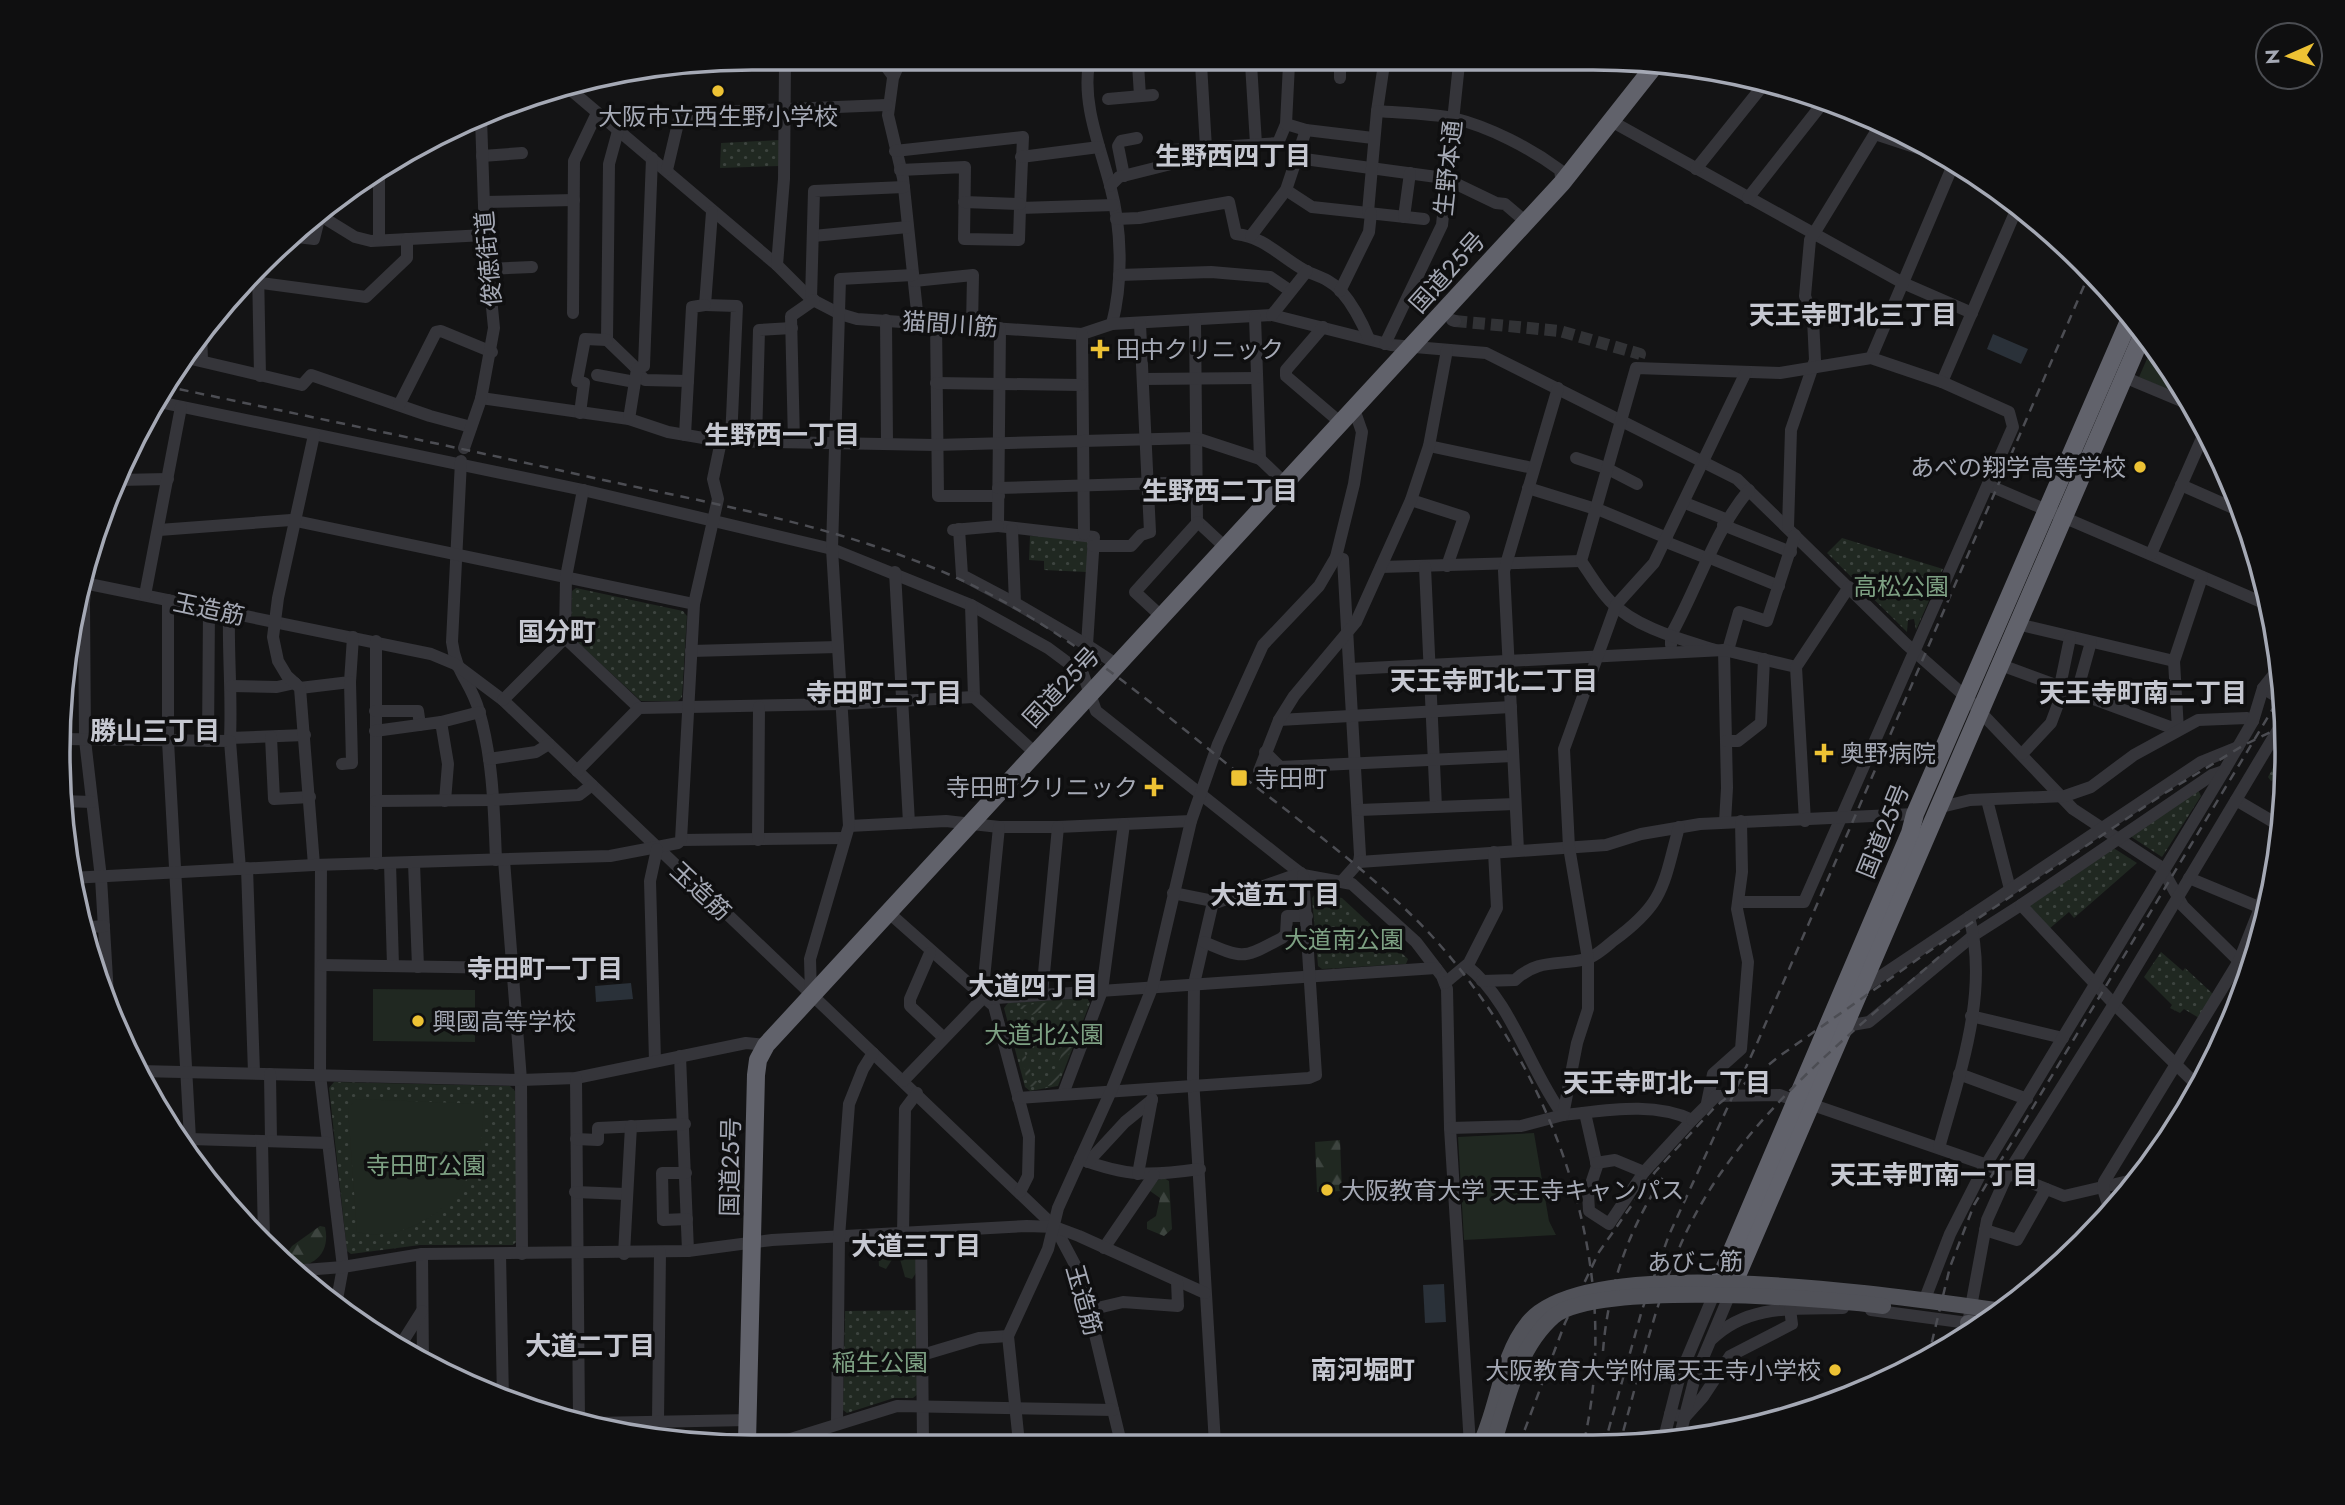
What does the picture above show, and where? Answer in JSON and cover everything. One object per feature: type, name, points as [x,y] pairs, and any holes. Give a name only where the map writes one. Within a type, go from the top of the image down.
[{"type":"highway","name":"国道25号","points":[[748,1435],[756,1075],[758,1060],[766,1045],[1562,183],[1649,72]]},
{"type":"highway","name":"国道25号","points":[[1716,1288],[1728,1258],[1863,988],[1937,808],[1973,704],[2001,664],[2017,624],[2055,514],[2127,328]]},
{"type":"highway","name":"国道25号","points":[[1735,1279],[1916,814],[1973,704],[2055,514],[2139,343]]},
{"type":"main road","name":"あびこ筋","points":[[1483,1435],[1511,1349],[1529,1321],[1552,1302],[1573,1294],[1603,1287],[1709,1284],[1814,1286],[1987,1309]]},
{"type":"main road","name":"あびこ筋","points":[[1496,1435],[1525,1353],[1550,1321],[1576,1305],[1719,1294],[1813,1297],[1975,1318]]},
{"type":"main road","points":[[1973,1302],[1994,1304]]},
{"type":"street","points":[[777,265],[784,179],[785,70]]},
{"type":"street","points":[[896,70],[887,105],[904,187],[918,321]]},
{"type":"street","points":[[1088,70],[1089,101],[1116,219],[1119,275],[1112,324]]},
{"type":"street","points":[[1114,101],[1147,95],[1140,70]]},
{"type":"street","points":[[1201,70],[1206,148]]},
{"type":"street","points":[[1251,70],[1256,144]]},
{"type":"street","points":[[1110,186],[1124,176],[1171,164],[1171,150],[1278,143],[1286,124],[1289,70]]},
{"type":"street","points":[[1340,291],[1369,232],[1373,138],[1383,70]]},
{"type":"street","name":"生野本通","points":[[1385,344],[1442,225],[1459,70]]},
{"type":"street","points":[[1696,169],[1759,91]]},
{"type":"street","name":"猫間川筋","points":[[575,93],[777,265],[813,300],[841,314],[886,320],[1082,334],[1112,324],[1272,315],[1385,344],[1486,353],[1558,388],[1737,479],[1914,652],[1973,704],[2065,796],[2079,814],[2164,871]]},
{"type":"street","points":[[667,170],[679,119],[716,112],[887,105]]},
{"type":"street","points":[[1748,198],[1819,108]]},
{"type":"street","points":[[1377,111],[1453,118],[1538,154],[1560,170],[1562,183]]},
{"type":"street","points":[[573,313],[574,161],[597,113]]},
{"type":"street","points":[[1611,121],[1903,283],[1972,313]]},
{"type":"street","points":[[1286,124],[1306,130],[1373,138]]},
{"type":"street","name":"俊徳街道","points":[[464,448],[481,399],[492,352],[494,328],[485,235],[481,126]]},
{"type":"street","points":[[1251,236],[1286,190],[1306,130]]},
{"type":"street","points":[[618,131],[609,164],[607,340],[636,374],[645,380],[688,382]]},
{"type":"street","points":[[1725,822],[1726,741],[1722,650],[1739,612],[1767,621],[1791,552],[1791,430],[1814,365],[1813,319],[1805,296],[1810,240],[1875,134],[1895,141]]},
{"type":"street","points":[[895,151],[1023,136],[1019,240],[964,239],[965,167],[900,170]]},
{"type":"street","points":[[1124,176],[1118,146],[1121,141],[1137,138]]},
{"type":"street","points":[[1021,157],[1099,147]]},
{"type":"street","points":[[482,156],[522,153]]},
{"type":"street","points":[[629,419],[636,374],[644,366],[652,158]]},
{"type":"street","points":[[1297,158],[1447,179],[1496,203],[1504,204],[1526,222]]},
{"type":"street","points":[[1871,358],[1950,171]]},
{"type":"street","points":[[1404,217],[1410,173]]},
{"type":"street","points":[[379,181],[379,240]]},
{"type":"street","points":[[794,442],[791,316],[813,300],[814,191],[904,187]]},
{"type":"street","points":[[1286,190],[1312,207],[1424,219]]},
{"type":"street","points":[[484,202],[574,201]]},
{"type":"street","points":[[964,202],[1020,206],[1114,205]]},
{"type":"street","points":[[1116,219],[1139,218],[1229,202],[1236,234],[1251,236],[1307,271],[1323,277],[1340,291],[1363,324],[1369,339]]},
{"type":"street","points":[[705,305],[712,212]]},
{"type":"street","points":[[1941,382],[2014,216]]},
{"type":"street","points":[[326,220],[355,237],[379,240],[485,235]]},
{"type":"street","points":[[304,238],[314,239],[316,227]]},
{"type":"street","points":[[813,236],[908,227]]},
{"type":"street","points":[[262,278],[366,297],[407,258],[407,239]]},
{"type":"street","points":[[488,269],[532,267]]},
{"type":"street","points":[[1272,315],[1289,290],[1307,271]]},
{"type":"street","points":[[1119,275],[1223,273],[1270,277],[1289,290]]},
{"type":"street","points":[[811,995],[810,959],[847,832],[832,549],[840,279],[974,275],[972,326]]},
{"type":"street","points":[[255,285],[260,376]]},
{"type":"street","points":[[681,840],[694,604],[711,519],[718,499],[713,479],[726,441],[737,306],[692,307],[685,435]]},
{"type":"street","points":[[1255,317],[1260,459]]},
{"type":"street","points":[[886,320],[887,443]]},
{"type":"street","points":[[1161,616],[1135,592],[1198,522],[1195,321]]},
{"type":"street","points":[[936,323],[935,445],[938,496],[1082,486],[1197,482]]},
{"type":"street","points":[[1093,546],[1130,546],[1141,535],[1150,533],[1140,324]]},
{"type":"street","points":[[1323,327],[1286,370],[1286,376],[1341,423]]},
{"type":"street","points":[[756,441],[759,330],[792,328]]},
{"type":"street","points":[[998,526],[1000,328]]},
{"type":"street","points":[[399,405],[436,332],[441,331],[492,352]]},
{"type":"street","points":[[1082,334],[1084,534]]},
{"type":"street","points":[[580,413],[584,383],[577,381],[584,339],[607,340]]},
{"type":"street","points":[[202,350],[202,361]]},
{"type":"street","points":[[1259,771],[1279,720],[1311,673],[1356,622],[1411,500],[1429,446],[1447,350]]},
{"type":"street","points":[[1581,561],[1593,509],[1637,365],[1780,373],[1814,365],[1871,358],[2004,407],[2012,419],[2013,427],[1804,902],[1740,902]]},
{"type":"street","points":[[195,360],[302,385],[311,375],[471,427]]},
{"type":"street","points":[[1563,1115],[1577,1044],[1587,1019],[1588,959],[1569,847],[1564,749],[1616,606],[1654,563],[1667,540],[1746,372]]},
{"type":"street","points":[[597,376],[636,374]]},
{"type":"street","points":[[2124,377],[2176,399]]},
{"type":"street","points":[[1143,379],[1258,378]]},
{"type":"street","points":[[936,383],[1082,385]]},
{"type":"street","points":[[1518,850],[1506,563],[1558,388]]},
{"type":"street","points":[[481,399],[629,419],[685,435],[726,441],[998,445],[1196,438],[1260,459],[1284,483]]},
{"type":"street","points":[[166,404],[583,490],[832,549],[895,572],[971,605],[1048,648],[1083,674],[1096,711],[1302,874],[1312,977],[1316,1075],[1310,1078],[1194,1086],[1153,1094],[1111,1091],[1018,1098]]},
{"type":"street","points":[[145,595],[181,407]]},
{"type":"street","points":[[1018,1435],[1008,1336],[1055,1227],[1058,1208],[1084,1160],[1152,988],[1199,793],[1263,645],[1319,586],[1336,557],[1354,484],[1362,432],[1354,409]]},
{"type":"street","points":[[314,435],[273,637],[278,661],[286,676],[298,685],[318,865],[322,965],[320,1075],[343,1267],[338,1295]]},
{"type":"street","points":[[2151,554],[2200,442]]},
{"type":"street","points":[[1429,446],[1533,468]]},
{"type":"street","points":[[1576,458],[1606,468],[1637,484]]},
{"type":"street","points":[[460,464],[452,642],[455,664],[475,696],[489,760],[513,968],[521,1080],[522,1254]]},
{"type":"street","points":[[127,480],[168,479]]},
{"type":"street","points":[[1988,485],[2258,600]]},
{"type":"street","points":[[2181,485],[2228,505]]},
{"type":"street","points":[[1528,488],[1593,509],[1779,586]]},
{"type":"street","points":[[503,700],[565,638],[566,577],[583,490]]},
{"type":"street","points":[[1671,652],[1671,636],[1726,523],[1749,490]]},
{"type":"street","points":[[1411,500],[1464,517],[1447,566]]},
{"type":"street","points":[[1685,503],[1791,552]]},
{"type":"street","points":[[159,530],[296,521],[694,604]]},
{"type":"street","points":[[1198,522],[1225,547]]},
{"type":"street","points":[[1087,645],[1094,537],[998,526],[956,530],[962,575],[1015,603],[1116,664]]},
{"type":"street","points":[[1012,528],[1015,603]]},
{"type":"street","points":[[1336,557],[1343,559],[1359,810],[1359,862],[1343,880]]},
{"type":"street","points":[[1381,567],[1581,561]]},
{"type":"street","points":[[1581,561],[1616,606],[1671,636],[1796,667]]},
{"type":"street","points":[[1425,567],[1436,807]]},
{"type":"street","points":[[895,572],[909,823]]},
{"type":"street","points":[[2178,730],[2174,661],[2202,577]]},
{"type":"street","name":"玉造筋","points":[[91,584],[431,654],[455,664],[503,700],[1055,1227],[1081,1276],[1119,1435]]},
{"type":"street","points":[[1805,821],[1796,667],[1849,587]]},
{"type":"street","points":[[167,600],[168,741],[190,1139]]},
{"type":"street","points":[[971,605],[974,697]]},
{"type":"street","points":[[208,741],[209,608]]},
{"type":"street","points":[[85,610],[85,740],[101,878],[104,926],[102,959]]},
{"type":"street","points":[[229,613],[230,739],[243,868],[254,1073]]},
{"type":"street","points":[[2017,624],[2174,661]]},
{"type":"street","points":[[342,764],[352,763],[350,682],[353,637]]},
{"type":"street","points":[[565,638],[639,708]]},
{"type":"street","points":[[2067,689],[2070,638]]},
{"type":"street","points":[[376,641],[376,864]]},
{"type":"street","points":[[2022,754],[2051,723],[2091,642]]},
{"type":"street","points":[[691,651],[838,646]]},
{"type":"street","points":[[1350,669],[1722,650]]},
{"type":"street","points":[[1726,741],[1738,741],[1761,723],[1764,659]]},
{"type":"street","points":[[2001,664],[2178,730]]},
{"type":"street","points":[[1926,1297],[1950,1234],[1987,1165],[2238,747],[2253,721],[2263,688],[2271,678]]},
{"type":"street","points":[[231,686],[277,687],[350,682]]},
{"type":"street","points":[[2263,688],[2272,694]]},
{"type":"street","points":[[577,771],[639,708],[760,707],[974,697],[1034,752]]},
{"type":"street","points":[[758,840],[760,707]]},
{"type":"street","points":[[1279,720],[1511,707]]},
{"type":"street","points":[[375,711],[418,710],[420,724]]},
{"type":"street","points":[[375,731],[441,722],[480,712]]},
{"type":"street","points":[[1937,808],[1987,800],[2065,796],[2091,787],[2134,755],[2198,720],[2247,718],[2253,721]]},
{"type":"street","points":[[441,722],[448,764],[445,801]]},
{"type":"street","points":[[70,739],[208,741],[305,735]]},
{"type":"street","points":[[1972,1320],[1985,1230],[1992,1207],[2008,1174],[2114,1004],[2275,735]]},
{"type":"street","points":[[271,737],[274,799],[310,797]]},
{"type":"street","points":[[2268,746],[2275,743]]},
{"type":"street","points":[[489,760],[536,752],[549,744]]},
{"type":"street","points":[[1863,988],[2201,762],[2238,747]]},
{"type":"street","points":[[1265,752],[1280,767],[1513,756]]},
{"type":"street","points":[[1846,1026],[1869,1022],[1974,935],[2212,775],[2224,771]]},
{"type":"street","points":[[376,801],[493,800],[579,795],[592,785]]},
{"type":"street","points":[[1987,800],[2010,889]]},
{"type":"street","points":[[2236,800],[2271,821]]},
{"type":"street","points":[[71,801],[92,802]]},
{"type":"street","points":[[1359,810],[1515,804]]},
{"type":"street","points":[[1359,862],[1606,845],[1679,827],[1725,822],[1805,821],[1843,816],[1916,814]]},
{"type":"street","points":[[82,878],[243,868],[610,856],[631,850],[657,849],[681,840],[758,840],[909,823],[1058,827],[1183,819],[1191,821]]},
{"type":"street","points":[[1707,1103],[1713,1074],[1741,1049],[1748,962],[1737,909],[1740,902],[1741,821]]},
{"type":"street","points":[[1063,1094],[1102,991],[1124,824]]},
{"type":"street","points":[[903,1081],[982,999],[999,827]]},
{"type":"street","points":[[1042,994],[1058,827]]},
{"type":"street","points":[[1482,981],[1515,980],[1525,970],[1557,960],[1588,959],[1641,920],[1661,895],[1679,827]]},
{"type":"street","points":[[655,1061],[650,880],[657,849]]},
{"type":"street","points":[[1445,983],[1467,967],[1497,908],[1494,852]]},
{"type":"street","points":[[390,863],[393,966]]},
{"type":"street","points":[[414,863],[418,967]]},
{"type":"street","points":[[2164,871],[2177,898],[2242,964]]},
{"type":"street","points":[[1173,893],[1213,902],[1302,874],[1343,880],[1352,884],[1398,924],[1436,968],[1445,983],[1450,1128],[1469,1435]]},
{"type":"street","points":[[2189,878],[2257,907]]},
{"type":"street","points":[[1213,902],[1194,984],[1194,1086],[1214,1435]]},
{"type":"street","points":[[2021,905],[2114,1004],[2191,1080]]},
{"type":"street","points":[[888,912],[930,953],[982,999],[994,1006],[1029,1137],[1028,1176],[1020,1192]]},
{"type":"street","points":[[1204,942],[1235,955],[1246,956],[1282,938],[1286,934],[1287,916],[1307,916]]},
{"type":"street","points":[[1939,1148],[1959,1074],[1977,976],[1974,935],[1969,917]]},
{"type":"street","points":[[93,927],[104,926]]},
{"type":"street","points":[[2107,1202],[2103,1189],[2239,961],[2249,940]]},
{"type":"street","points":[[930,953],[909,999],[910,1006],[944,1038]]},
{"type":"street","points":[[322,965],[513,968]]},
{"type":"street","points":[[1467,967],[1482,981],[1521,1039],[1563,1115]]},
{"type":"street","points":[[982,999],[1436,968]]},
{"type":"street","points":[[1971,1016],[2063,1038]]},
{"type":"street","points":[[149,1071],[521,1080],[576,1078],[746,1043],[766,1045]]},
{"type":"street","points":[[837,1424],[839,1237],[849,1104],[863,1069],[873,1053]]},
{"type":"street","points":[[680,1056],[685,1124],[688,1251]]},
{"type":"street","points":[[264,1229],[270,1074]]},
{"type":"street","points":[[1959,1074],[2027,1099]]},
{"type":"street","points":[[576,1078],[575,1192],[580,1254],[579,1413]]},
{"type":"street","points":[[903,1235],[905,1108],[917,1093]]},
{"type":"street","points":[[1084,1160],[1153,1094]]},
{"type":"street","points":[[1138,1174],[1153,1094]]},
{"type":"street","points":[[1585,1113],[1596,1163],[1588,1193],[1589,1211],[1605,1225],[1609,1224],[1644,1172],[1716,1096],[1760,1094],[1805,1103],[1987,1165],[2064,1196],[2121,1184]]},
{"type":"street","points":[[1450,1128],[1521,1126],[1563,1115],[1644,1109],[1692,1120]]},
{"type":"street","points":[[576,1139],[598,1140],[598,1128],[685,1124]]},
{"type":"street","points":[[624,1254],[625,1194],[631,1126]]},
{"type":"street","points":[[190,1139],[328,1143]]},
{"type":"street","points":[[1084,1160],[1117,1172],[1138,1174],[1154,1175],[1200,1169]]},
{"type":"street","points":[[1596,1163],[1615,1160],[1644,1172]]},
{"type":"street","points":[[686,1173],[662,1173],[663,1220],[687,1219]]},
{"type":"street","points":[[1104,1248],[1154,1175]]},
{"type":"street","points":[[1985,1230],[2017,1240],[2046,1189]]},
{"type":"street","points":[[575,1192],[625,1194]]},
{"type":"street","points":[[306,1269],[343,1267],[422,1254],[624,1254],[839,1237],[1055,1227],[1205,1293]]},
{"type":"street","points":[[921,1233],[923,1435]]},
{"type":"street","points":[[658,1421],[660,1252]]},
{"type":"street","points":[[422,1254],[423,1350]]},
{"type":"street","points":[[500,1254],[503,1387]]},
{"type":"street","points":[[1682,1429],[1695,1377],[1735,1279],[1728,1258]]},
{"type":"street","points":[[1735,1279],[1762,1291],[1848,1308],[1963,1326]]},
{"type":"street","points":[[1666,1431],[1680,1375],[1716,1288],[1735,1279],[1973,1302]]},
{"type":"street","points":[[1089,1310],[1123,1302],[1178,1307],[1177,1281]]},
{"type":"street","points":[[1712,1339],[1727,1324],[1754,1312],[1848,1308]]},
{"type":"street","points":[[404,1339],[422,1310]]},
{"type":"street","points":[[1685,1417],[1703,1397],[1730,1356],[1777,1329],[1792,1324],[1790,1310]]},
{"type":"street","points":[[922,1355],[979,1338],[1008,1336]]},
{"type":"street","points":[[803,1435],[897,1406],[1113,1410]]},
{"type":"street","points":[[1670,1414],[1685,1417]]},
{"type":"street","points":[[620,1422],[749,1420]]},
{"type":"green space","points":[[780,140],[780,166],[720,168],[721,143]]},
{"type":"green space","points":[[2148,356],[2171,391],[2139,377]]},
{"type":"green space","points":[[1030,536],[1088,538],[1087,572],[1044,570],[1044,561],[1029,560]]},
{"type":"green space","name":"高松公園","points":[[1842,538],[1943,569],[1916,630],[1914,619],[1908,620],[1907,632],[1827,553]]},
{"type":"green space","points":[[576,588],[683,611],[687,616],[682,697],[678,701],[641,701],[571,636],[572,591]]},
{"type":"green space","points":[[2275,764],[2274,780],[2271,781],[2268,777]]},
{"type":"green space","points":[[2198,790],[2201,796],[2162,857],[2130,836]]},
{"type":"green space","points":[[2112,847],[2137,863],[2074,918],[2069,912],[2049,929],[2030,907],[2030,902]]},
{"type":"green space","name":"大道南公園","points":[[1316,893],[1342,898],[1408,959],[1406,964],[1322,969],[1318,966],[1312,898]]},
{"type":"green space","points":[[2161,952],[2183,971],[2185,968],[2213,994],[2199,1018],[2184,1009],[2180,1013],[2170,1008],[2172,1005],[2144,977]]},
{"type":"green space","points":[[373,989],[475,990],[475,1042],[373,1041]]},
{"type":"green space","name":"大道北公園","points":[[1087,998],[1090,1003],[1058,1086],[1030,1091],[1025,1087],[1004,1008],[1008,1003]]},
{"type":"green space","points":[[1062,1001],[1063,1012],[1050,1006],[1032,1015],[1016,1006]]},
{"type":"green space","points":[[1013,1018],[1024,1023],[1023,1047],[1033,1079],[1041,1084],[1041,1088],[1028,1086]]},
{"type":"green space","points":[[1080,1028],[1056,1084],[1044,1087],[1054,1074],[1071,1029]]},
{"type":"green space","name":"寺田町公園","points":[[334,1082],[510,1086],[515,1091],[517,1241],[513,1245],[420,1245],[351,1254],[347,1251],[329,1088]]},
{"type":"green space","points":[[356,1099],[483,1104],[480,1143],[467,1178],[457,1193],[429,1218],[411,1227],[384,1234],[357,1232],[348,1109]]},
{"type":"green space","points":[[1534,1133],[1549,1221],[1556,1235],[1464,1240],[1458,1137]]},
{"type":"green space","points":[[1340,1140],[1342,1191],[1317,1192],[1315,1142]]},
{"type":"green space","points":[[1164,1178],[1169,1181],[1172,1229],[1164,1236],[1147,1229],[1147,1222],[1156,1216],[1160,1198],[1150,1191],[1153,1182]]},
{"type":"green space","points":[[320,1226],[325,1227],[325,1245],[318,1258],[312,1262],[301,1265],[288,1252]]},
{"type":"green space","points":[[883,1245],[891,1248],[893,1258],[886,1269],[879,1266],[878,1247]]},
{"type":"green space","points":[[913,1247],[918,1270],[912,1279],[905,1277],[900,1259],[901,1248]]},
{"type":"green space","name":"稲生公園","points":[[916,1310],[918,1394],[913,1398],[894,1398],[847,1413],[843,1410],[845,1311]]},
{"type":"shaded area","points":[[1993,334],[2028,349],[2021,364],[1987,349]]},
{"type":"shaded area","points":[[631,983],[633,999],[596,1002],[595,986]]},
{"type":"shaded area","points":[[1444,1284],[1446,1322],[1425,1323],[1423,1285]]},
{"type":"tunnel","points":[[1455,321],[1560,331],[1640,354],[1637,363]]},
{"type":"railway","points":[[1607,1435],[1642,1310],[1669,1235],[1758,1041],[2086,281]]},
{"type":"railway","points":[[175,388],[735,508],[860,541],[901,555],[980,589],[1091,657],[1384,889],[1431,935],[1474,988],[1512,1046],[1544,1108],[1569,1173],[1586,1240],[1595,1309],[1594,1378],[1585,1435]]},
{"type":"railway","points":[[1931,1346],[1950,1267],[1974,1205],[2274,707]]},
{"type":"railway","points":[[1523,1435],[1565,1323],[1599,1252],[1655,1172],[1716,1106],[1781,1055],[1928,952],[2165,793],[2244,745],[2275,730]]},
{"type":"railway","points":[[1622,1434],[1673,1262],[1708,1193],[1737,1151],[1804,1076],[1956,942]]},
{"type":"railway","points":[[1603,1351],[1610,1304],[1622,1260],[1640,1218],[1663,1177]]},
{"type":"place","name":"大阪市立西生野小学校","points":[[718,91]]},
{"type":"place","name":"田中クリニック","points":[[1100,349]]},
{"type":"place","name":"あべの翔学高等学校","points":[[2140,467]]},
{"type":"place","name":"奥野病院","points":[[1824,753]]},
{"type":"place","name":"寺田町","points":[[1239,778]]},
{"type":"place","name":"寺田町クリニック","points":[[1154,787]]},
{"type":"place","name":"興國高等学校","points":[[418,1021]]},
{"type":"place","name":"大阪教育大学 天王寺キャンパス","points":[[1327,1190]]},
{"type":"place","name":"大阪教育大学附属天王寺小学校","points":[[1835,1370]]},
{"type":"district","name":"生野西四丁目","points":[[1233,156]]},
{"type":"district","name":"天王寺町北三丁目","points":[[1853,315]]},
{"type":"district","name":"生野西一丁目","points":[[782,435]]},
{"type":"district","name":"生野西二丁目","points":[[1220,491]]},
{"type":"district","name":"国分町","points":[[557,632]]},
{"type":"district","name":"天王寺町北二丁目","points":[[1494,681]]},
{"type":"district","name":"寺田町二丁目","points":[[884,693]]},
{"type":"district","name":"天王寺町南二丁目","points":[[2143,693]]},
{"type":"district","name":"勝山三丁目","points":[[155,731]]},
{"type":"district","name":"大道五丁目","points":[[1275,895]]},
{"type":"district","name":"寺田町一丁目","points":[[545,969]]},
{"type":"district","name":"大道四丁目","points":[[1033,986]]},
{"type":"district","name":"天王寺町北一丁目","points":[[1667,1083]]},
{"type":"district","name":"天王寺町南一丁目","points":[[1934,1175]]},
{"type":"district","name":"大道三丁目","points":[[916,1246]]},
{"type":"district","name":"大道二丁目","points":[[590,1346]]},
{"type":"district","name":"南河堀町","points":[[1363,1370]]}]
